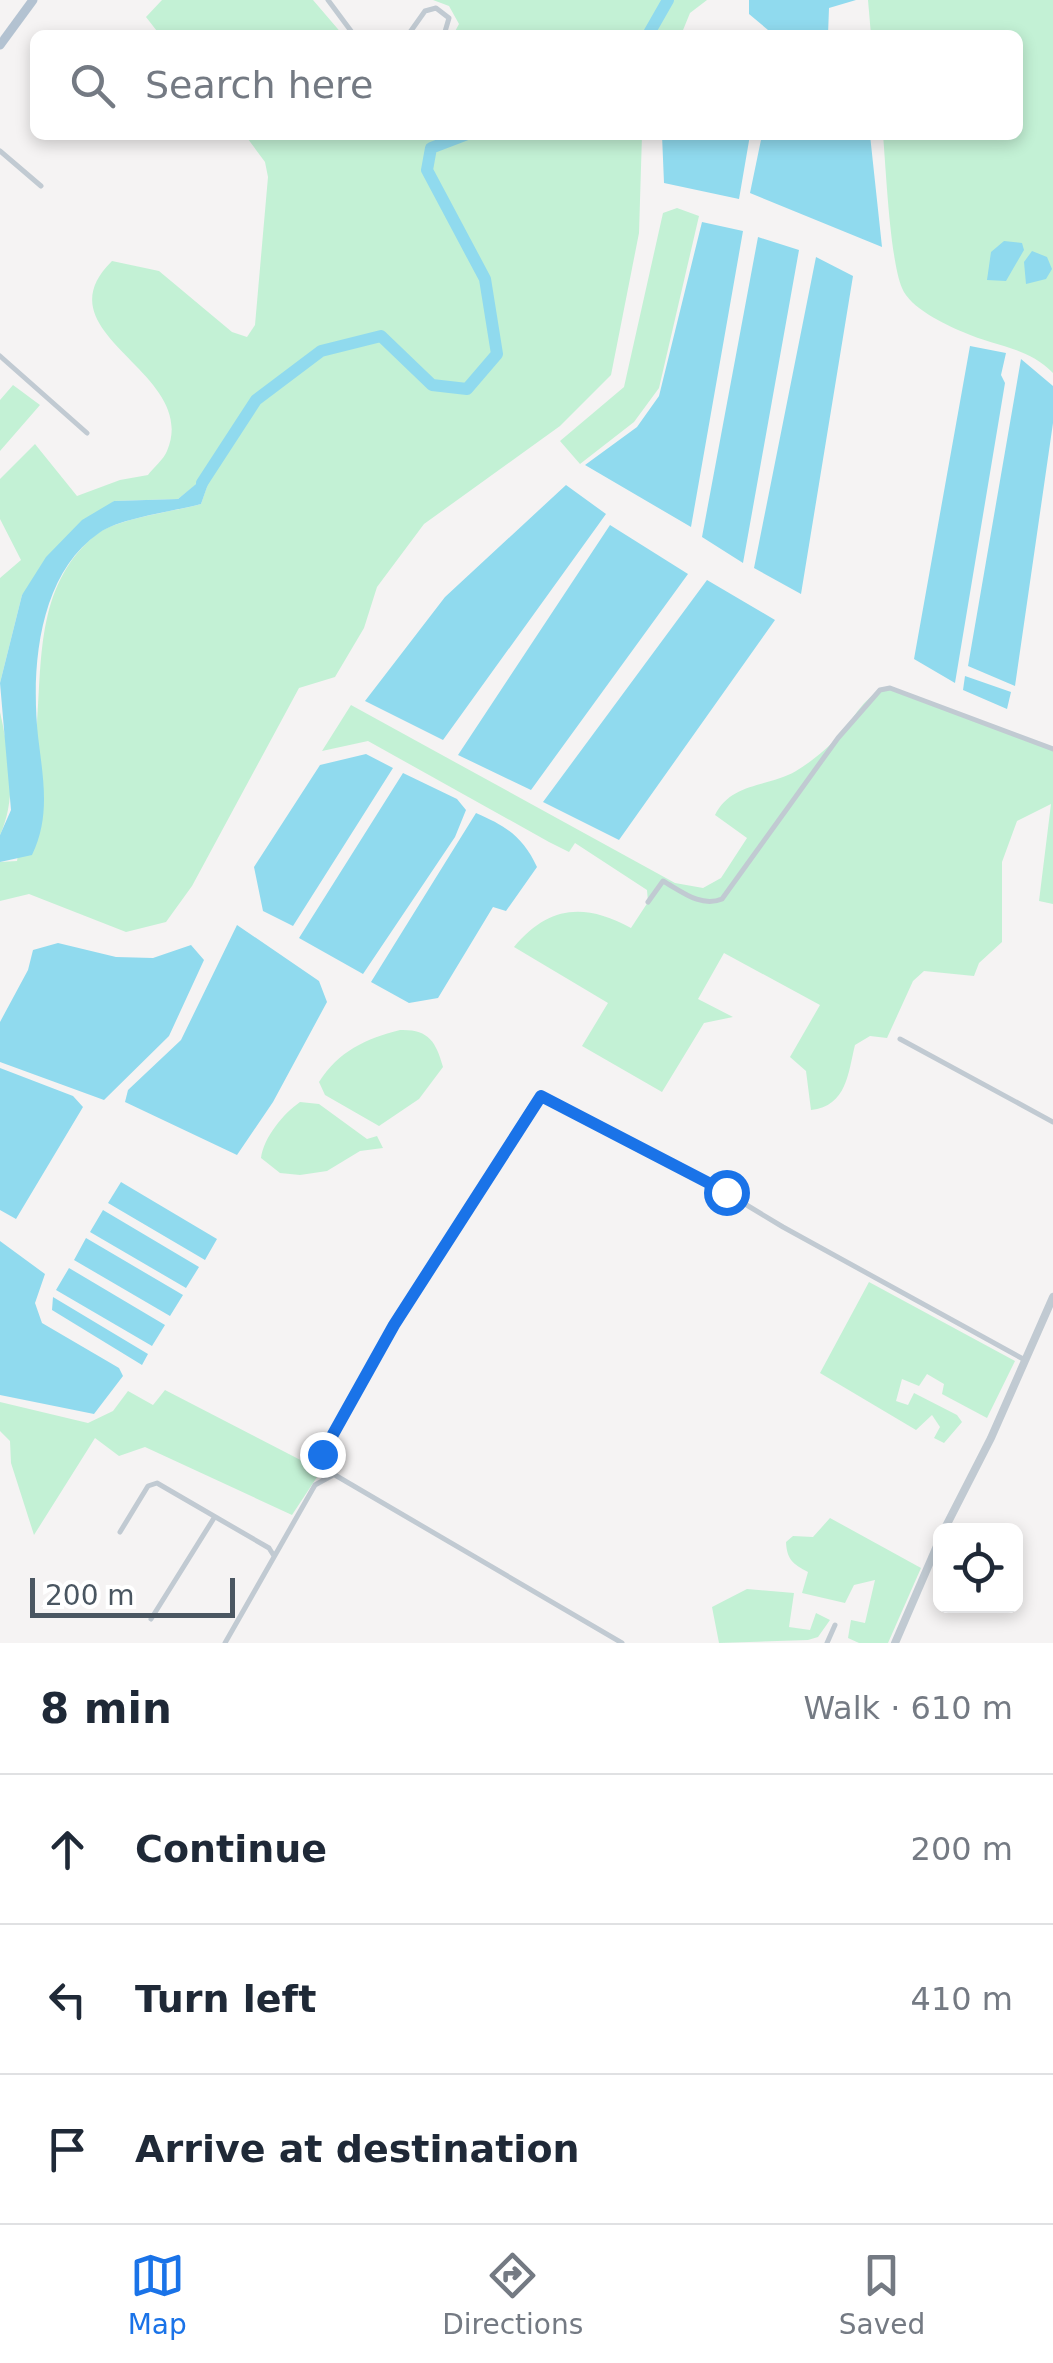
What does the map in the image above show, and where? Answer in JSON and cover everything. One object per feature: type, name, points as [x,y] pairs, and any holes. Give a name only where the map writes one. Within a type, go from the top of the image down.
[{"type":"main road","points":[[0,45],[33,0]]},
{"type":"street","points":[[328,0],[350,30]]},
{"type":"street","points":[[412,30],[425,12],[436,8],[449,18],[445,30]]},
{"type":"street","points":[[0,152],[41,186]]},
{"type":"street","points":[[0,356],[87,433]]},
{"type":"street","points":[[648,902],[663,881],[698,900],[714,903],[722,899],[838,738],[880,690],[890,688],[1053,749]]},
{"type":"street","points":[[900,1039],[1053,1122]]},
{"type":"street","points":[[324,1478],[322,1454],[394,1325],[532,1104],[545,1095],[688,1169],[783,1228],[1025,1360]]},
{"type":"street","points":[[947,1523],[1053,1297]]},
{"type":"street","points":[[320,1466],[622,1643]]},
{"type":"street","points":[[225,1643],[281,1543],[324,1478],[333,1474]]},
{"type":"street","points":[[120,1532],[152,1482],[269,1548],[274,1556]]},
{"type":"street","points":[[151,1619],[214,1518]]},
{"type":"street","points":[[269,1548],[281,1543]]},
{"type":"street","points":[[895,1643],[933,1555]]},
{"type":"street","points":[[827,1643],[835,1625]]},
{"type":"green space","points":[[162,0],[313,0],[339,30],[156,30],[146,17]]},
{"type":"green space","points":[[433,0],[707,0],[690,13],[683,30],[456,30],[459,24],[449,6]]},
{"type":"green space","points":[[868,0],[1053,0],[1053,373],[1032,357],[955,329],[912,302],[898,275],[889,214],[883,140],[1023,140],[1023,30],[871,30]]},
{"type":"green space","points":[[249,140],[642,140],[639,233],[611,375],[560,426],[424,524],[377,587],[364,628],[335,677],[299,688],[192,886],[166,922],[126,932],[29,894],[0,901],[0,862],[17,861],[34,758],[42,646],[53,596],[63,573],[78,552],[107,528],[201,504],[212,472],[178,499],[114,501],[22,595],[0,683],[0,578],[21,560],[0,519],[0,479],[35,444],[77,496],[120,480],[148,475],[167,451],[171,423],[162,398],[105,333],[94,311],[94,287],[112,261],[159,271],[232,332],[247,337],[255,325],[268,177],[265,162]]},
{"type":"green space","points":[[677,208],[699,216],[659,388],[634,422],[580,464],[560,441],[624,387],[663,213]]},
{"type":"green space","points":[[13,385],[40,405],[0,451],[0,400]]},
{"type":"green space","points":[[890,688],[1053,749],[1053,904],[1039,901],[1051,804],[1017,821],[1002,862],[1002,942],[979,963],[974,976],[924,971],[913,981],[887,1038],[870,1036],[855,1045],[839,1095],[823,1107],[811,1110],[806,1071],[790,1057],[820,1005],[724,953],[698,999],[733,1017],[704,1023],[662,1092],[582,1046],[608,1003],[514,947],[541,923],[568,912],[598,915],[631,928],[648,902],[647,890],[575,843],[569,852],[368,741],[322,751],[351,705],[675,883],[703,888],[721,878],[747,838],[715,815],[722,804],[741,791],[785,776],[808,763],[840,735],[867,700]]},
{"type":"green space","points":[[0,712],[10,790],[0,835]]},
{"type":"green space","points":[[400,1030],[429,1038],[443,1067],[419,1099],[379,1126],[325,1095],[319,1082],[344,1054],[364,1042]]},
{"type":"green space","points":[[300,1102],[319,1104],[367,1139],[377,1136],[383,1148],[360,1151],[327,1171],[280,1173],[261,1158],[263,1150],[275,1127]]},
{"type":"green space","points":[[869,1282],[1015,1361],[987,1418],[942,1394],[944,1384],[927,1374],[919,1386],[902,1379],[896,1401],[908,1405],[914,1393],[957,1415],[962,1422],[944,1443],[934,1438],[940,1427],[932,1415],[916,1430],[820,1373]]},
{"type":"green space","points":[[165,1390],[316,1468],[317,1477],[292,1515],[145,1447],[119,1456],[95,1438],[34,1535],[11,1463],[10,1441],[0,1431],[0,1402],[88,1423],[113,1411],[128,1391],[153,1405]]},
{"type":"green space","points":[[830,1518],[921,1568],[888,1643],[859,1643],[848,1638],[851,1620],[865,1623],[875,1580],[854,1585],[845,1603],[802,1593],[808,1572],[792,1561],[786,1542],[793,1536],[813,1537]]},
{"type":"green space","points":[[747,1589],[794,1593],[789,1627],[810,1630],[816,1613],[830,1620],[818,1637],[808,1640],[719,1643],[712,1607]]},
{"type":"water","points":[[749,0],[856,0],[829,8],[828,30],[768,30],[749,14]]},
{"type":"water","points":[[662,140],[749,140],[739,199],[664,183]]},
{"type":"water","points":[[761,140],[871,140],[882,247],[750,193]]},
{"type":"water","points":[[702,222],[743,231],[691,527],[585,465],[637,427],[659,396]]},
{"type":"water","points":[[758,237],[799,250],[743,563],[702,537]]},
{"type":"water","points":[[1004,241],[1022,243],[1024,250],[1006,281],[987,280],[991,252]]},
{"type":"water","points":[[1032,251],[1047,257],[1052,269],[1046,279],[1026,284],[1024,262]]},
{"type":"water","points":[[816,257],[853,276],[801,594],[754,568]]},
{"type":"water","points":[[970,346],[1006,353],[1001,375],[1005,383],[955,683],[914,659]]},
{"type":"water","points":[[1021,359],[1053,386],[1053,423],[1015,686],[968,666]]},
{"type":"water","points":[[213,470],[201,504],[108,528],[79,551],[63,573],[51,598],[38,653],[36,710],[43,782],[42,826],[32,855],[0,862],[0,835],[11,810],[0,683],[22,595],[46,557],[82,520],[114,501],[178,499]]},
{"type":"water","points":[[566,485],[606,514],[443,740],[365,701],[445,597]]},
{"type":"water","points":[[610,525],[688,574],[531,790],[458,755]]},
{"type":"water","points":[[707,580],[775,620],[619,840],[543,802]]},
{"type":"water","points":[[965,676],[1011,692],[1007,709],[963,690]]},
{"type":"water","points":[[366,754],[393,768],[293,926],[263,911],[254,867],[320,765]]},
{"type":"water","points":[[403,773],[457,799],[466,810],[455,837],[363,974],[299,938]]},
{"type":"water","points":[[476,813],[512,834],[537,867],[506,911],[493,907],[438,998],[409,1003],[371,982]]},
{"type":"water","points":[[237,925],[319,981],[327,1002],[273,1102],[237,1155],[125,1102],[128,1090],[181,1040]]},
{"type":"water","points":[[58,943],[116,957],[153,958],[191,945],[204,960],[169,1036],[104,1100],[0,1062],[0,1022],[28,970],[33,950]]},
{"type":"water","points":[[0,1068],[73,1096],[83,1107],[16,1219],[0,1210]]},
{"type":"water","points":[[121,1182],[217,1239],[205,1260],[108,1203]]},
{"type":"water","points":[[103,1210],[199,1267],[186,1288],[90,1232]]},
{"type":"water","points":[[86,1238],[183,1295],[170,1316],[74,1260]]},
{"type":"water","points":[[0,1241],[45,1274],[35,1303],[42,1323],[119,1368],[123,1376],[94,1414],[0,1395]]},
{"type":"water","points":[[69,1268],[165,1325],[152,1346],[56,1290]]},
{"type":"water","points":[[53,1297],[148,1354],[142,1365],[52,1310]]},
{"type":"waterway","points":[[651,30],[668,0]]},
{"type":"waterway","points":[[202,483],[256,400],[321,351],[381,336],[432,385],[467,389],[497,354],[485,279],[427,170],[431,148],[452,140]]},
{"type":"route","points":[[322,1454],[394,1325],[532,1104],[541,1096],[726,1192]]}]
